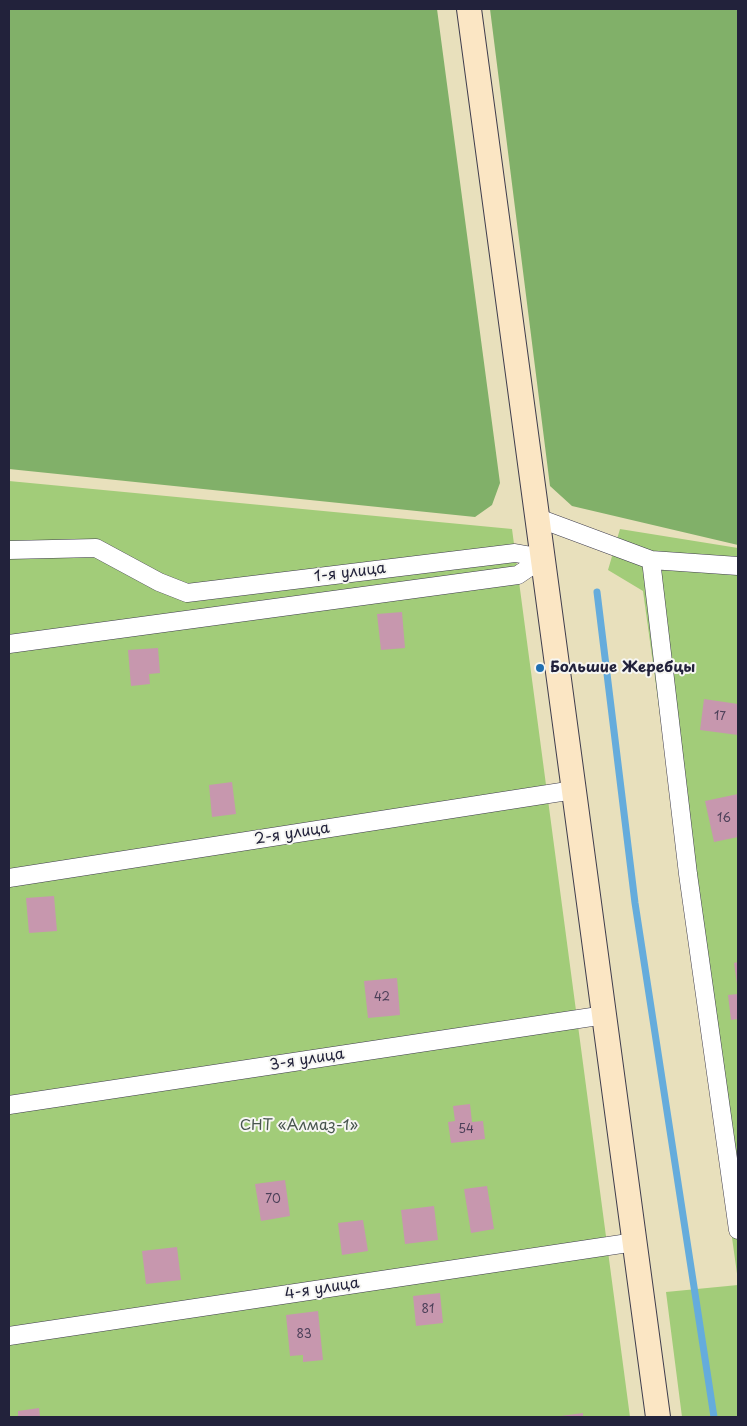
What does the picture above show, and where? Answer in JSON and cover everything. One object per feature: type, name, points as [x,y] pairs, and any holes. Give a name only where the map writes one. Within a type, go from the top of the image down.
[{"type":"main road","points":[[469,9],[658,1417]]},
{"type":"street","points":[[538,518],[651,560],[738,566]]},
{"type":"street","name":"1-я улица","points":[[9,550],[96,548],[159,582],[186,593],[515,553],[543,558]]},
{"type":"street","points":[[9,644],[518,576],[543,558]]},
{"type":"street","points":[[651,560],[688,874],[738,1230]]},
{"type":"street","name":"2-я улица","points":[[9,878],[574,790]]},
{"type":"street","name":"3-я улица","points":[[9,1105],[604,1015]]},
{"type":"street","name":"4-я улица","points":[[9,1336],[635,1242]]},
{"type":"green space","points":[[9,9],[437,9],[500,483],[492,505],[475,517],[9,469]]},
{"type":"green space","points":[[490,9],[738,9],[738,545],[572,506],[550,486]]},
{"type":"green space","name":"СНТ «Алмаз-1»","points":[[9,481],[512,529],[630,1417],[9,1417]]},
{"type":"green space","points":[[620,529],[738,548],[738,1281],[643,591],[608,570]]},
{"type":"green space","points":[[738,1285],[738,1417],[682,1417],[666,1292]]},
{"type":"building","points":[[402,612],[405,648],[381,650],[377,614]]},
{"type":"building","points":[[158,648],[160,673],[149,674],[150,684],[131,686],[128,650]]},
{"type":"building","points":[[704,699],[738,704],[738,735],[700,730]]},
{"type":"building","points":[[232,782],[236,814],[212,817],[209,785]]},
{"type":"building","points":[[738,794],[738,837],[714,842],[705,801]]},
{"type":"building","points":[[54,896],[57,931],[29,933],[26,898]]},
{"type":"building","points":[[738,962],[738,984],[737,984],[734,963]]},
{"type":"building","points":[[397,978],[400,1015],[368,1018],[364,981]]},
{"type":"building","points":[[738,994],[738,1019],[731,1020],[728,995]]},
{"type":"building","points":[[470,1104],[472,1122],[483,1121],[485,1139],[451,1143],[448,1122],[455,1121],[453,1106]]},
{"type":"building","points":[[285,1180],[290,1216],[261,1221],[255,1184]]},
{"type":"building","points":[[487,1186],[494,1229],[471,1233],[464,1189]]},
{"type":"building","points":[[434,1206],[438,1240],[405,1244],[401,1210]]},
{"type":"building","points":[[363,1220],[368,1251],[342,1255],[338,1223]]},
{"type":"building","points":[[177,1247],[181,1280],[146,1284],[142,1251]]},
{"type":"building","points":[[440,1293],[443,1323],[416,1326],[413,1296]]},
{"type":"building","points":[[318,1311],[323,1360],[303,1362],[303,1355],[290,1356],[286,1315]]},
{"type":"building","points":[[39,1408],[40,1417],[18,1417],[18,1411]]},
{"type":"building","points":[[583,1413],[583,1417],[561,1417],[561,1416]]},
{"type":"waterway","points":[[597,592],[635,903],[714,1417]]},
{"type":"place","name":"Большие Жеребцы","points":[[540,668]]}]
